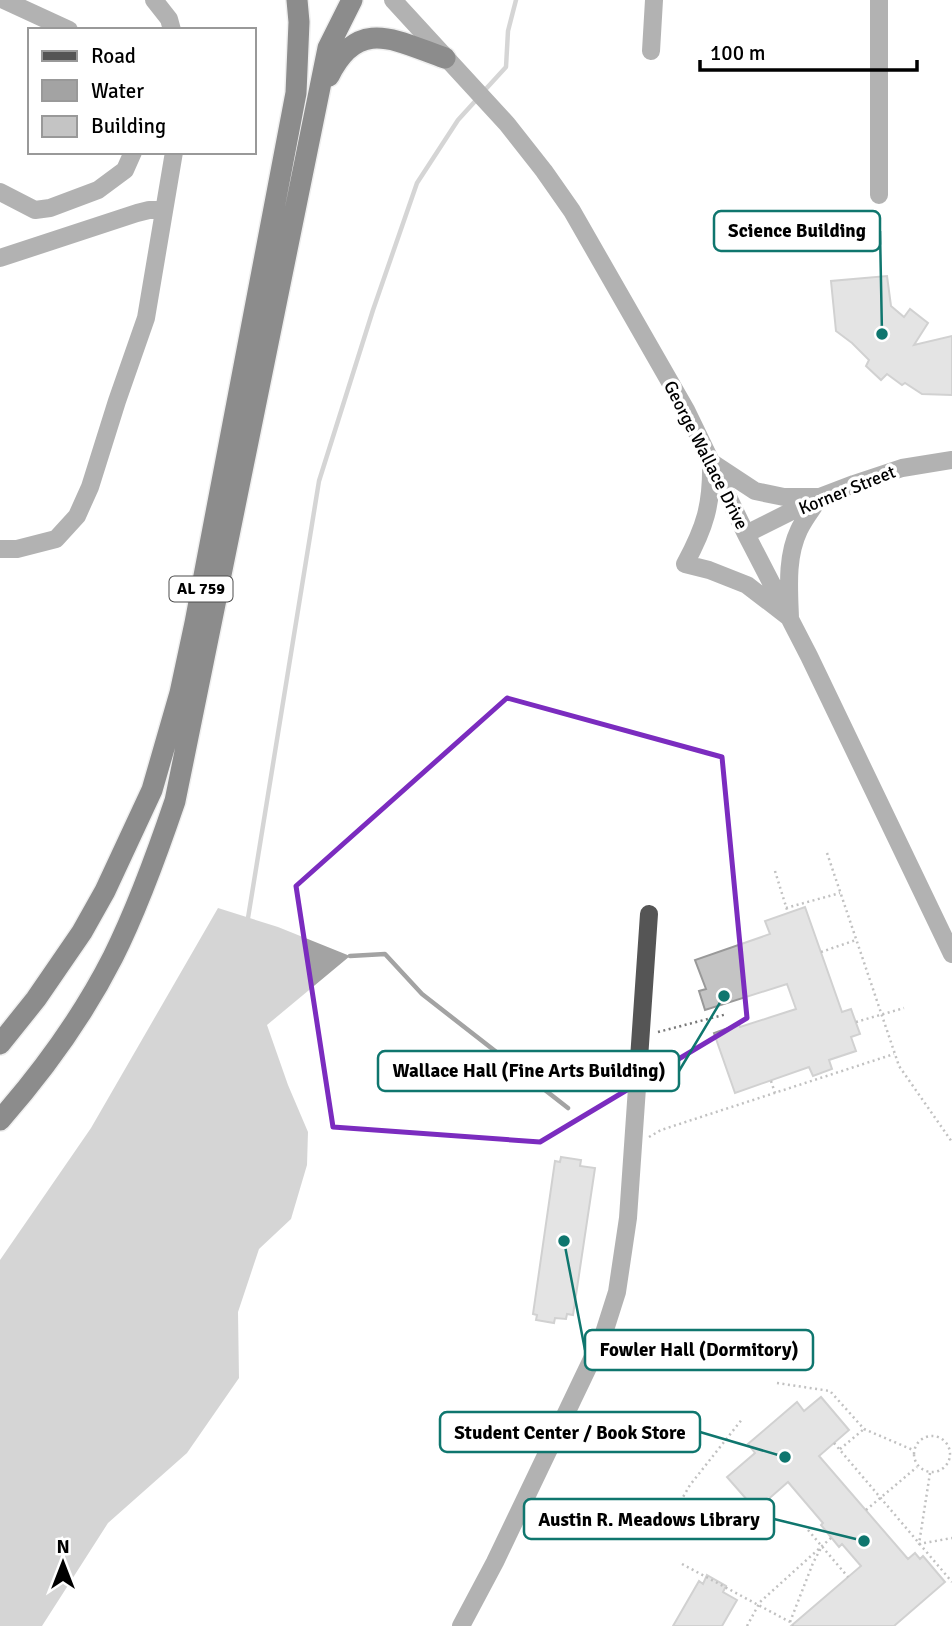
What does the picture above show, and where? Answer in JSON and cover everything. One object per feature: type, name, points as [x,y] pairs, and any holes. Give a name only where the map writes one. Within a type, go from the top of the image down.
[{"type":"highway","points":[[296,93],[299,22],[297,0]]},
{"type":"highway","name":"AL 759","points":[[0,1044],[36,999],[82,932],[105,891],[152,790],[180,693],[195,623],[296,93],[314,42],[337,0]]},
{"type":"highway","name":"AL 759","points":[[0,1120],[74,1026],[112,959],[138,900],[175,801],[328,48],[352,0]]},
{"type":"highway","points":[[317,100],[340,55],[363,39],[387,38],[445,58]]},
{"type":"street","points":[[4,0],[65,28]]},
{"type":"street","points":[[154,0],[169,19],[171,28]]},
{"type":"street","name":"George Wallace Drive","points":[[393,0],[507,124],[572,211],[686,410],[952,954]]},
{"type":"street","points":[[652,51],[654,0]]},
{"type":"street","points":[[880,0],[880,195]]},
{"type":"street","points":[[0,192],[35,210],[50,208],[98,190],[125,170],[132,154]]},
{"type":"street","points":[[0,549],[17,549],[56,539],[77,516],[90,487],[146,318],[174,154]]},
{"type":"street","points":[[0,258],[137,213],[164,210]]},
{"type":"street","name":"Korner Street","points":[[746,534],[820,497],[902,468],[952,460]]},
{"type":"street","points":[[711,462],[755,491],[784,497],[820,497]]},
{"type":"street","points":[[711,462],[712,488],[709,506],[698,539],[685,564],[747,585],[790,618]]},
{"type":"street","points":[[790,618],[789,580],[793,542],[820,497]]},
{"type":"street","points":[[461,1626],[495,1562],[603,1336],[617,1292],[628,1218],[649,914]]},
{"type":"path","points":[[827,853],[898,1066],[952,1142]]},
{"type":"path","points":[[775,871],[787,911],[840,892]]},
{"type":"path","points":[[821,952],[856,940]]},
{"type":"path","points":[[856,1022],[904,1008]]},
{"type":"path","points":[[641,1036],[727,1014]]},
{"type":"path","points":[[634,1145],[662,1130],[895,1054]]},
{"type":"path","points":[[771,1081],[775,1093]]},
{"type":"path","points":[[777,1383],[830,1391],[864,1429],[913,1450]]},
{"type":"path","points":[[664,1530],[690,1485],[743,1418]]},
{"type":"path","points":[[840,1450],[864,1429]]},
{"type":"path","points":[[928,1436],[938,1437],[947,1443],[951,1456],[940,1471],[930,1473],[920,1469],[914,1461],[913,1450],[919,1441],[928,1436]]},
{"type":"path","points":[[947,1443],[952,1439]]},
{"type":"path","points":[[834,1443],[952,1582]]},
{"type":"path","points":[[866,1510],[918,1466]]},
{"type":"path","points":[[919,1544],[930,1473]]},
{"type":"path","points":[[808,1530],[848,1577]]},
{"type":"path","points":[[747,1626],[760,1602],[832,1538]]},
{"type":"path","points":[[919,1544],[952,1538]]},
{"type":"path","points":[[790,1622],[822,1546]]},
{"type":"path","points":[[682,1564],[793,1626]]},
{"type":"highlighted area","points":[[507,698],[722,757],[747,1018],[540,1142],[333,1127],[296,886]]},
{"type":"water","points":[[218,908],[278,927],[350,956],[267,1025],[308,1132],[307,1165],[291,1219],[259,1249],[238,1312],[239,1378],[187,1453],[108,1523],[42,1626],[0,1626],[0,1260],[91,1128]]},
{"type":"building","points":[[887,276],[891,306],[904,317],[910,309],[928,323],[914,345],[952,336],[952,395],[922,394],[905,383],[902,385],[887,374],[881,380],[866,366],[869,360],[836,331],[831,281]]},
{"type":"building","points":[[805,907],[842,1012],[851,1009],[860,1034],[851,1037],[856,1051],[829,1060],[832,1069],[813,1076],[809,1067],[735,1093],[714,1033],[796,1009],[787,984],[705,1010],[699,991],[706,989],[695,960],[770,934],[765,921]]},
{"type":"building","points":[[561,1157],[581,1160],[580,1166],[595,1168],[573,1315],[567,1314],[566,1319],[555,1318],[554,1323],[536,1320],[537,1315],[533,1314],[555,1161],[560,1162]]},
{"type":"building","points":[[821,1397],[849,1430],[819,1456],[908,1559],[915,1553],[920,1559],[923,1556],[945,1582],[894,1626],[791,1626],[861,1566],[842,1544],[839,1547],[821,1525],[823,1523],[788,1482],[756,1510],[727,1477],[755,1453],[748,1444],[797,1402],[804,1411]]},
{"type":"building","points":[[707,1575],[726,1586],[723,1592],[737,1600],[722,1626],[673,1626],[699,1581],[703,1584]]},
{"type":"waterway","points":[[484,91],[506,67],[508,31],[516,0]]},
{"type":"waterway","points":[[248,918],[319,481],[373,310],[417,183],[458,120],[478,98]]},
{"type":"waterway","points":[[350,956],[385,954],[422,994],[568,1108]]},
{"type":"place","name":"Science Building","points":[[882,334]]},
{"type":"place","name":"Wallace Hall (Fine Arts Building)","points":[[724,996]]},
{"type":"place","name":"Fowler Hall (Dormitory)","points":[[564,1241]]},
{"type":"place","name":"Student Center / Book Store","points":[[785,1457]]},
{"type":"place","name":"Austin R. Meadows Library","points":[[864,1541]]}]
